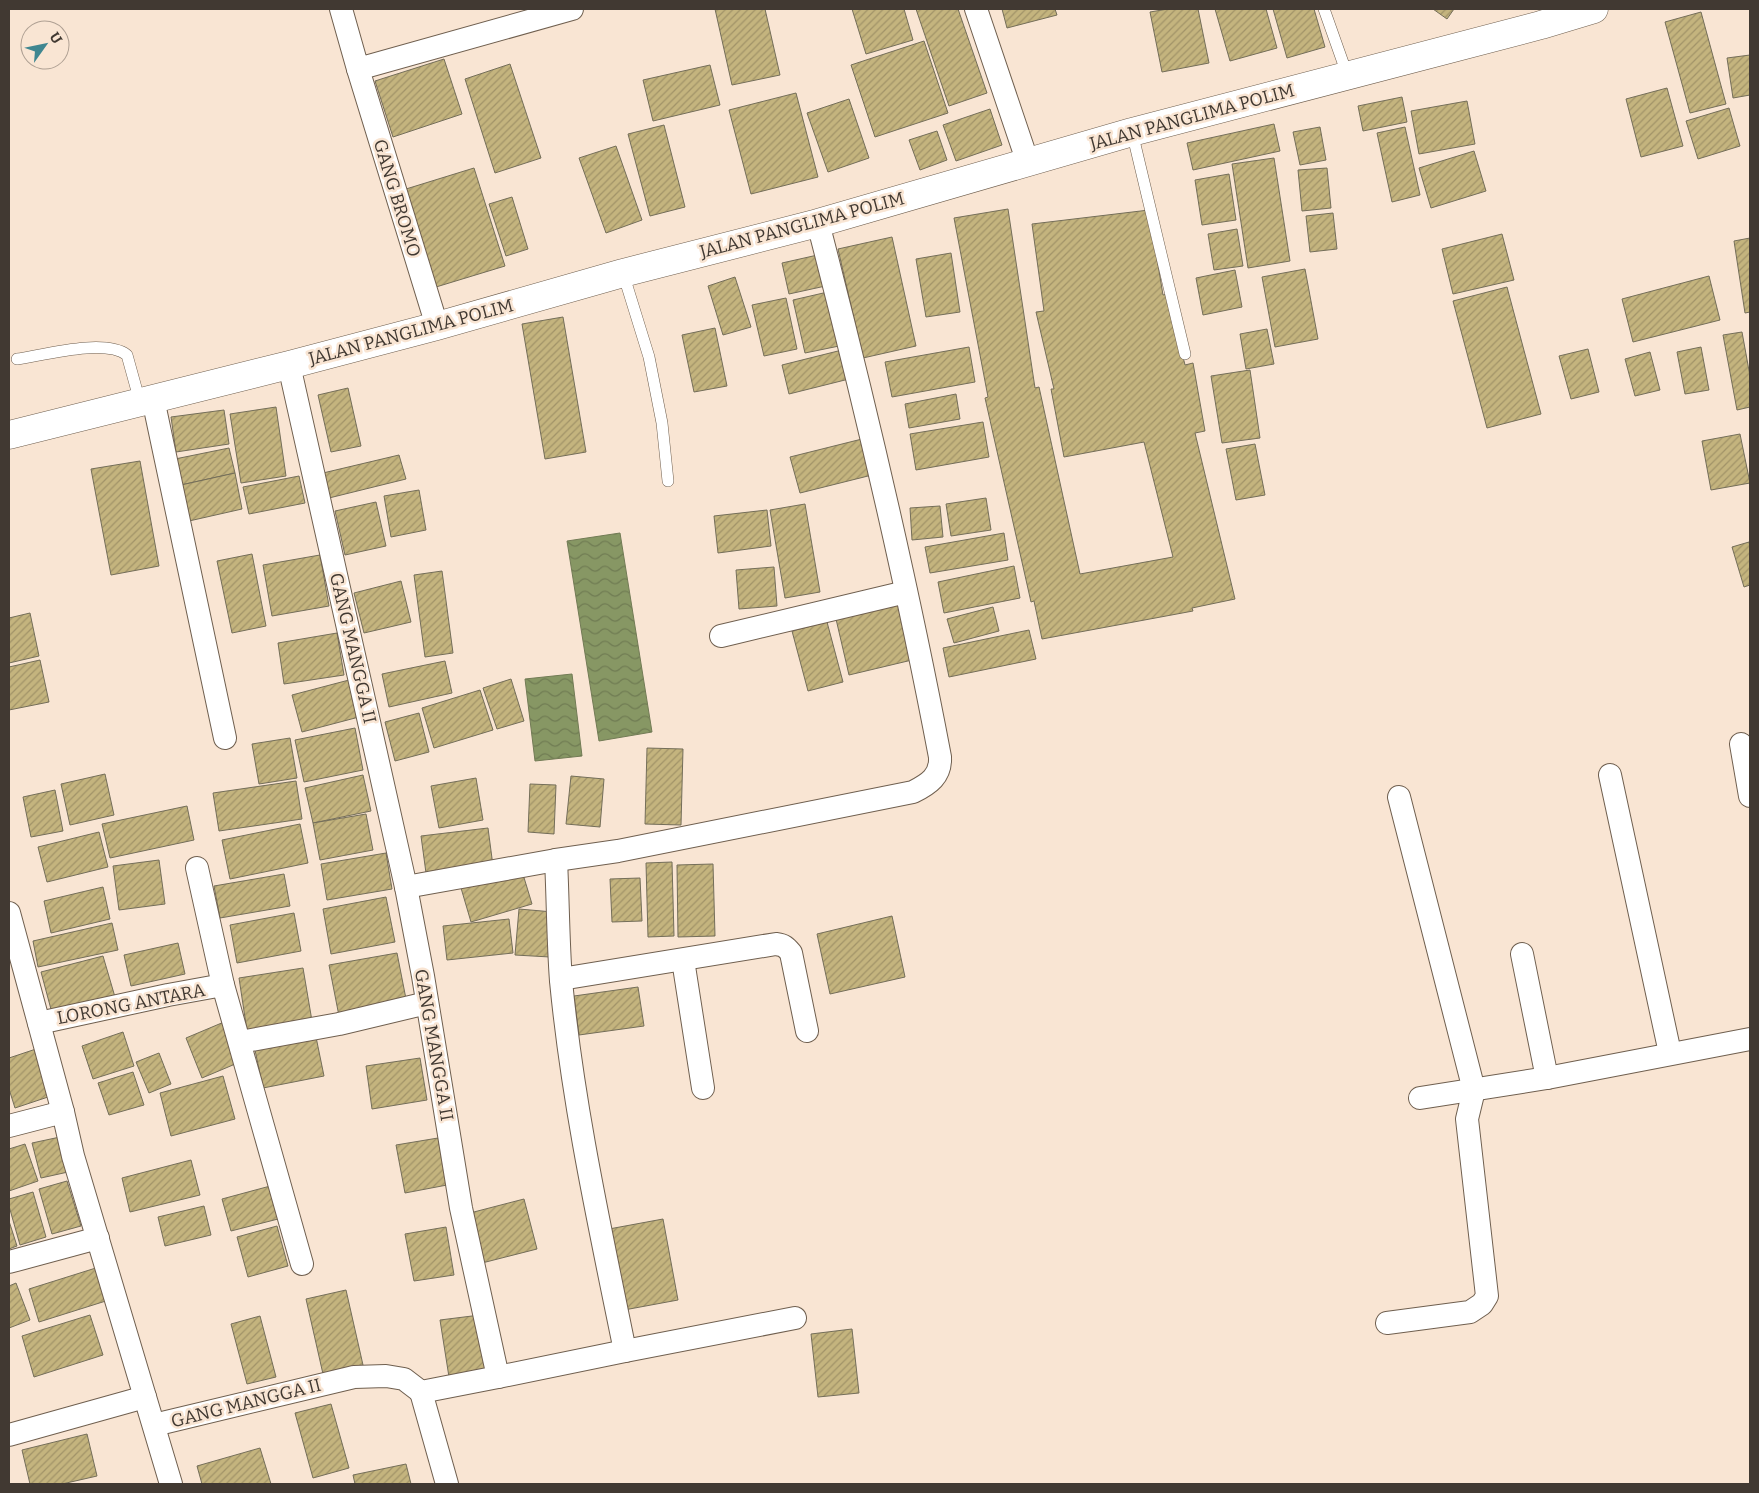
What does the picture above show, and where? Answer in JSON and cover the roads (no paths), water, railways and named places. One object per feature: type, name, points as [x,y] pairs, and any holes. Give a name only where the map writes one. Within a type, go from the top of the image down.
[{"type":"main road","name":"JALAN PANGLIMA POLIM","points":[[9,435],[437,326],[623,272],[818,223],[1132,132],[1347,74],[1541,25],[1594,9]]},
{"type":"street","name":"GANG BROMO","points":[[341,9],[437,326]]},
{"type":"street","points":[[358,69],[572,9]]},
{"type":"street","points":[[976,9],[1028,163]]},
{"type":"street","points":[[406,887],[556,860],[618,852],[913,792],[930,782],[937,774],[940,766],[940,757],[920,650],[863,400],[818,223]]},
{"type":"street","name":"GANG MANGGA II","points":[[289,365],[406,887],[461,1208],[498,1377]]},
{"type":"street","points":[[147,400],[225,738]]},
{"type":"street","points":[[721,636],[906,592]]},
{"type":"street","points":[[1740,744],[1750,796]]},
{"type":"street","points":[[1610,775],[1670,1053]]},
{"type":"street","points":[[1387,1323],[1470,1312],[1482,1304],[1487,1296],[1467,1119],[1474,1090],[1399,797]]},
{"type":"street","points":[[556,860],[561,980],[586,1162],[625,1351]]},
{"type":"street","points":[[196,868],[223,985]]},
{"type":"street","points":[[9,914],[17,978],[39,1023],[73,1156],[171,1484]]},
{"type":"street","points":[[561,980],[776,944],[786,946],[791,953],[807,1031]]},
{"type":"street","points":[[1522,954],[1547,1078]]},
{"type":"street","points":[[683,960],[703,1088]]},
{"type":"street","name":"LORONG ANTARA","points":[[39,1023],[223,985],[302,1264]]},
{"type":"street","points":[[240,1042],[339,1024],[427,1003]]},
{"type":"street","points":[[1420,1098],[1547,1078],[1750,1039]]},
{"type":"street","points":[[9,1126],[63,1112]]},
{"type":"street","points":[[9,1262],[98,1238]]},
{"type":"street","points":[[447,1484],[421,1392],[795,1318]]},
{"type":"street","name":"GANG MANGGA II","points":[[154,1425],[354,1377],[386,1376],[404,1380],[421,1392]]},
{"type":"street","points":[[9,1435],[145,1397]]},
{"type":"lane","points":[[1324,9],[1347,74]]},
{"type":"lane","points":[[1132,132],[1185,354]]},
{"type":"lane","points":[[623,272],[649,357],[662,423],[668,480]]},
{"type":"lane","points":[[17,359],[97,347],[107,347],[121,351],[126,355],[147,400]]},
{"type":"water","points":[[620,533],[652,732],[599,741],[567,541]]},
{"type":"water","points":[[572,674],[582,756],[535,761],[525,679]]}]
